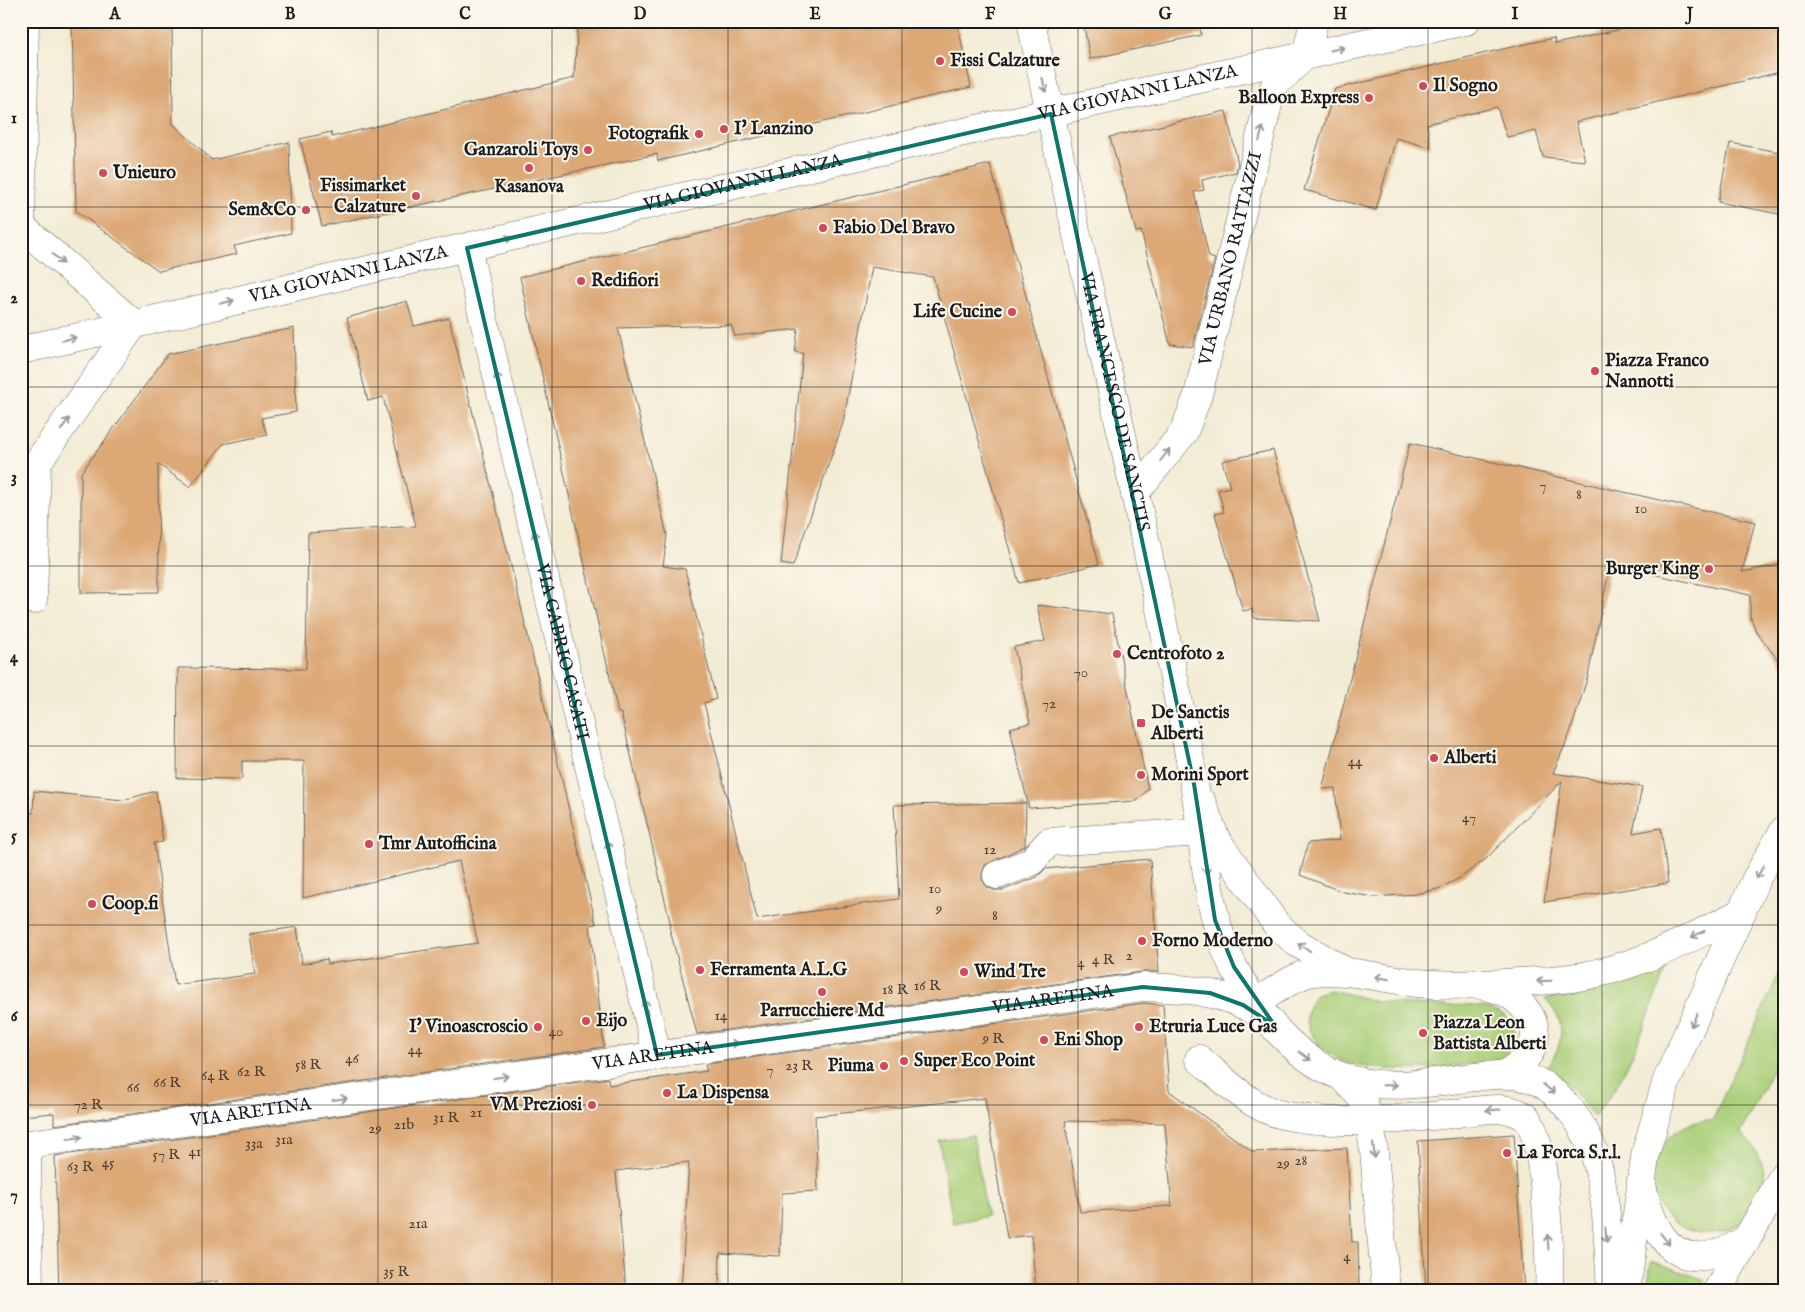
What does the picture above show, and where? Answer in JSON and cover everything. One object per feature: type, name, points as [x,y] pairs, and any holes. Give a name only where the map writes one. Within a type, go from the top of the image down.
[{"type":"street","points":[[25,21],[22,227],[134,324],[29,458],[33,600]]},
{"type":"street","name":"VIA FRANCESCO DE SANCTIS","points":[[1031,21],[1135,493],[1194,784]]},
{"type":"street","points":[[1306,55],[1314,21]]},
{"type":"street","name":"VIA GIOVANNI LANZA","points":[[21,350],[977,129],[1466,21]]},
{"type":"street","name":"VIA URBANO RATTAZZI","points":[[1135,493],[1184,432],[1198,395],[1270,96],[1276,83],[1306,55]]},
{"type":"street","name":"VIA GABRIO CASATI","points":[[467,248],[657,1055]]},
{"type":"street","points":[[1194,784],[1202,832],[1209,898],[1215,920],[1234,967],[1256,1002],[1275,1026],[1298,1052],[1316,1065],[1342,1077],[1384,1086],[1504,1074],[1522,1076],[1542,1083],[1572,1111],[1586,1134],[1596,1160],[1603,1196],[1611,1291]]},
{"type":"street","points":[[1194,784],[1216,839],[1270,917],[1297,943],[1346,972]]},
{"type":"street","points":[[1626,1291],[1646,1151],[1667,1080],[1756,879],[1784,830]]},
{"type":"street","points":[[998,875],[1031,862],[1049,842],[1202,832]]},
{"type":"street","points":[[1256,1002],[1298,976],[1312,972],[1346,972],[1421,983],[1550,980],[1598,974],[1651,957],[1742,912]]},
{"type":"street","points":[[1474,983],[1513,997],[1531,1018],[1534,1040],[1530,1054],[1519,1067],[1504,1074]]},
{"type":"street","name":"VIA ARETINA","points":[[24,1145],[1143,986],[1210,993],[1243,1005],[1258,1013],[1275,1026]]},
{"type":"street","points":[[1199,1059],[1259,1106],[1282,1115],[1303,1118],[1369,1119],[1505,1109],[1527,1118],[1532,1127],[1540,1158],[1548,1242],[1549,1291]]},
{"type":"street","points":[[1342,1077],[1362,1098],[1369,1119],[1374,1151],[1386,1291]]},
{"type":"street","points":[[24,1145],[29,1291]]},
{"type":"street","points":[[1717,1291],[1784,1174]]},
{"type":"street","points":[[1641,1178],[1647,1210],[1653,1224],[1670,1246],[1682,1254],[1706,1256],[1735,1246],[1747,1239]]},
{"type":"highlighted area","points":[[1051,114],[1194,784],[1215,920],[1234,967],[1275,1026],[1243,1005],[1210,993],[1143,987],[657,1055],[467,248]]},
{"type":"green space","points":[[1784,963],[1784,1047],[1741,1132],[1751,1143],[1762,1164],[1764,1172],[1763,1187],[1745,1218],[1735,1227],[1724,1231],[1701,1233],[1682,1227],[1667,1216],[1657,1202],[1652,1186],[1652,1168],[1658,1152],[1669,1137],[1686,1126],[1692,1123],[1712,1121]]},
{"type":"green space","points":[[1667,966],[1628,1064],[1607,1100],[1594,1117],[1567,1083],[1546,1069],[1557,1050],[1561,1033],[1557,1016],[1545,999],[1619,983]]},
{"type":"green space","points":[[1329,990],[1391,1003],[1466,1006],[1492,1010],[1503,1014],[1510,1022],[1514,1033],[1514,1042],[1508,1052],[1498,1061],[1400,1070],[1374,1068],[1350,1063],[1330,1054],[1315,1039],[1307,1022],[1308,1011],[1316,994]]},
{"type":"green space","points":[[973,1135],[987,1216],[953,1223],[939,1141]]},
{"type":"green space","points":[[1651,1261],[1703,1279],[1705,1282],[1700,1291],[1647,1291]]},
{"type":"building","points":[[72,21],[172,21],[173,124],[212,160],[289,142],[291,233],[234,246],[237,254],[159,271],[76,211]]},
{"type":"building","points":[[578,21],[957,21],[971,87],[658,161],[657,154],[322,226],[300,139],[331,132],[332,137],[574,78]]},
{"type":"building","points":[[1083,21],[1199,21],[1201,35],[1090,59]]},
{"type":"building","points":[[1658,21],[1784,21],[1784,71],[1576,122],[1585,161],[1543,157],[1536,131],[1507,137],[1497,107],[1427,124],[1431,148],[1396,138],[1376,210],[1304,190],[1335,89],[1554,38],[1555,44]]},
{"type":"building","points":[[1226,111],[1238,164],[1236,172],[1202,180],[1204,190],[1194,192],[1209,257],[1215,259],[1193,347],[1170,344],[1141,231],[1136,232],[1110,137]]},
{"type":"building","points":[[1730,143],[1784,153],[1784,215],[1718,202]]},
{"type":"building","points":[[990,164],[1099,564],[1019,583],[933,277],[872,267],[843,423],[793,566],[781,564],[803,353],[795,352],[798,329],[735,336],[731,325],[618,328],[667,535],[663,566],[685,569],[716,699],[704,703],[757,919],[899,899],[894,805],[1026,803],[1025,846],[985,865],[982,880],[987,887],[994,890],[1003,890],[1037,877],[1045,869],[1150,859],[1159,972],[1141,972],[697,1034],[669,926],[671,926],[621,713],[618,713],[520,277]]},
{"type":"building","points":[[407,301],[414,326],[449,318],[518,594],[596,924],[590,925],[604,1047],[54,1125],[54,1113],[21,1116],[21,813],[33,813],[34,791],[123,800],[156,791],[163,842],[154,843],[175,985],[255,974],[249,934],[297,927],[302,964],[327,959],[328,964],[478,943],[459,861],[303,898],[304,761],[242,761],[242,779],[177,778],[178,668],[306,669],[308,533],[416,526],[383,397],[368,401],[347,318]]},
{"type":"building","points":[[294,328],[296,412],[261,418],[267,435],[223,444],[190,487],[158,464],[159,592],[81,593],[81,473],[168,354]]},
{"type":"building","points":[[1410,443],[1755,522],[1742,572],[1784,564],[1784,668],[1756,631],[1750,616],[1750,595],[1610,565],[1588,676],[1570,733],[1553,773],[1642,787],[1633,833],[1661,828],[1668,883],[1544,902],[1562,781],[1486,859],[1460,878],[1438,889],[1416,894],[1374,897],[1343,892],[1300,875],[1308,843],[1340,840],[1335,788],[1322,789]]},
{"type":"building","points":[[1273,450],[1320,621],[1254,618],[1252,609],[1243,611],[1215,514],[1224,512],[1218,490],[1230,487],[1222,461]]},
{"type":"building","points":[[1037,605],[1112,614],[1148,789],[1137,801],[1029,808],[1010,728],[1030,723],[1014,647],[1045,641]]},
{"type":"building","points":[[1144,1003],[1163,1005],[1169,1091],[1253,1152],[1347,1148],[1352,1242],[1358,1242],[1359,1291],[1036,1291],[1031,1235],[1007,1238],[985,1098],[815,1116],[818,1191],[782,1193],[780,1256],[720,1253],[719,1291],[681,1291],[689,1162],[616,1171],[626,1291],[218,1291],[218,1281],[147,1291],[59,1291],[55,1156],[608,1078],[609,1085],[707,1071],[705,1064]],"holes":[[[1065,1121],[1165,1123],[1172,1206],[1080,1212]]]},
{"type":"building","points":[[1514,1134],[1524,1291],[1426,1291],[1418,1141]]},
{"type":"place","name":"Fissi Calzature","points":[[940,61]]},
{"type":"place","name":"Il Sogno","points":[[1423,86]]},
{"type":"place","name":"Balloon Express","points":[[1369,98]]},
{"type":"place","name":"I' Lanzino","points":[[724,129]]},
{"type":"place","name":"Fotografik","points":[[699,134]]},
{"type":"place","name":"Ganzaroli Toys","points":[[588,150]]},
{"type":"place","name":"Kasanova","points":[[529,168]]},
{"type":"place","name":"Unieuro","points":[[103,173]]},
{"type":"place","name":"Fissimarket Calzature","points":[[416,196]]},
{"type":"place","name":"Sem&Co","points":[[306,210]]},
{"type":"place","name":"Fabio Del Bravo","points":[[823,228]]},
{"type":"place","name":"Redifiori","points":[[581,281]]},
{"type":"place","name":"Life Cucine","points":[[1012,312]]},
{"type":"place","name":"Piazza Franco Nannotti","points":[[1595,371]]},
{"type":"place","name":"Burger King","points":[[1709,569]]},
{"type":"place","name":"Centrofoto 2","points":[[1117,654]]},
{"type":"place","name":"De Sanctis Alberti","points":[[1141,723]]},
{"type":"place","name":"Alberti","points":[[1434,758]]},
{"type":"place","name":"Morini Sport","points":[[1141,775]]},
{"type":"place","name":"Tmr Autofficina","points":[[369,844]]},
{"type":"place","name":"Coop.fi","points":[[92,904]]},
{"type":"place","name":"Forno Moderno","points":[[1142,941]]},
{"type":"place","name":"Ferramenta A.L.G","points":[[700,970]]},
{"type":"place","name":"Wind Tre","points":[[964,972]]},
{"type":"place","name":"Parrucchiere Md","points":[[822,992]]},
{"type":"place","name":"Eijo","points":[[586,1021]]},
{"type":"place","name":"I' Vinoascroscio","points":[[538,1027]]},
{"type":"place","name":"Etruria Luce Gas","points":[[1139,1027]]},
{"type":"place","name":"Piazza Leon Battista Alberti","points":[[1423,1033]]},
{"type":"place","name":"Eni Shop","points":[[1044,1040]]},
{"type":"place","name":"Super Eco Point","points":[[904,1061]]},
{"type":"place","name":"Piuma","points":[[884,1066]]},
{"type":"place","name":"La Dispensa","points":[[667,1093]]},
{"type":"place","name":"VM Preziosi","points":[[592,1105]]},
{"type":"place","name":"La Forca S.r.l.","points":[[1507,1153]]}]
